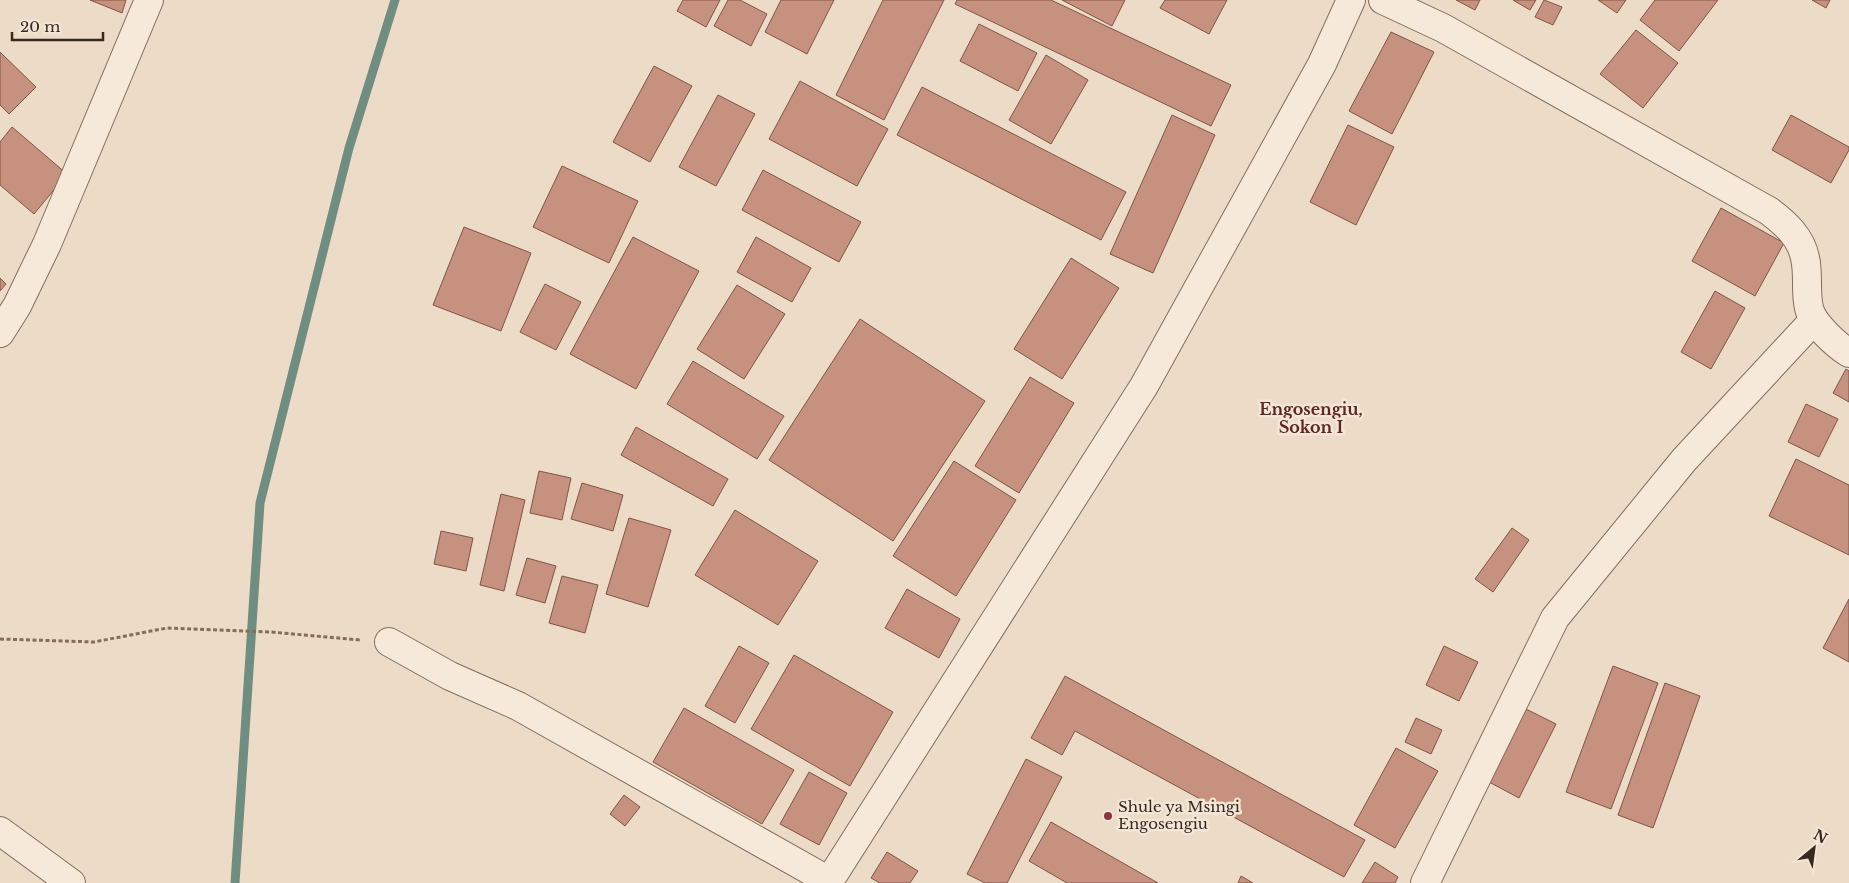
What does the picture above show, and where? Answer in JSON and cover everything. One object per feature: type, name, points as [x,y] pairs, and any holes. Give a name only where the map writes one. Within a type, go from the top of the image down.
[{"type":"street","points":[[0,333],[17,306],[47,244],[150,0]]},
{"type":"street","points":[[389,642],[450,676],[518,706],[828,882],[1144,386],[1322,64],[1350,0]]},
{"type":"street","points":[[1383,0],[1443,28],[1769,211],[1785,223],[1798,239],[1805,258],[1809,309],[1814,320],[1840,347],[1849,353]]},
{"type":"street","points":[[1425,883],[1555,618],[1684,460],[1814,320]]},
{"type":"street","points":[[0,830],[71,883]]},
{"type":"path","points":[[0,639],[94,642],[167,628],[271,632],[389,642]]},
{"type":"building","points":[[90,0],[126,0],[122,13]]},
{"type":"building","points":[[683,0],[720,0],[706,27],[677,11]]},
{"type":"building","points":[[728,0],[740,0],[767,14],[751,46],[714,26]]},
{"type":"building","points":[[781,0],[834,0],[807,54],[765,32]]},
{"type":"building","points":[[883,0],[944,0],[884,120],[836,95]]},
{"type":"building","points":[[957,0],[1051,0],[1231,85],[1211,126],[955,4]]},
{"type":"building","points":[[1062,0],[1125,0],[1112,26]]},
{"type":"building","points":[[1165,0],[1227,0],[1209,34],[1160,8]]},
{"type":"building","points":[[1456,0],[1480,0],[1475,10]]},
{"type":"building","points":[[1513,0],[1536,0],[1530,10]]},
{"type":"building","points":[[1544,0],[1562,7],[1553,25],[1535,17]]},
{"type":"building","points":[[1598,0],[1626,0],[1617,13]]},
{"type":"building","points":[[1655,0],[1718,0],[1679,51],[1640,20]]},
{"type":"building","points":[[1812,0],[1830,0],[1826,8]]},
{"type":"building","points":[[979,24],[1037,53],[1018,91],[960,61]]},
{"type":"building","points":[[1636,30],[1678,63],[1643,108],[1600,74]]},
{"type":"building","points":[[1391,32],[1434,52],[1392,134],[1349,111]]},
{"type":"building","points":[[0,52],[36,87],[9,114],[0,105]]},
{"type":"building","points":[[1046,55],[1088,80],[1051,144],[1009,120]]},
{"type":"building","points":[[654,66],[692,86],[650,162],[613,142]]},
{"type":"building","points":[[800,81],[888,129],[857,186],[769,139]]},
{"type":"building","points":[[922,87],[1126,192],[1101,240],[897,135]]},
{"type":"building","points":[[718,95],[755,114],[716,186],[679,167]]},
{"type":"building","points":[[1172,115],[1215,135],[1153,273],[1110,254]]},
{"type":"building","points":[[1791,115],[1849,147],[1831,183],[1772,150]]},
{"type":"building","points":[[1348,125],[1394,147],[1356,225],[1310,202]]},
{"type":"building","points":[[12,127],[67,174],[34,214],[0,185],[0,142]]},
{"type":"building","points":[[562,166],[638,201],[609,263],[533,227]]},
{"type":"building","points":[[763,170],[861,222],[839,262],[742,210]]},
{"type":"building","points":[[1721,208],[1784,243],[1755,296],[1692,261]]},
{"type":"building","points":[[464,227],[531,253],[501,331],[433,305]]},
{"type":"building","points":[[633,237],[699,271],[636,389],[570,354]]},
{"type":"building","points":[[756,237],[811,268],[792,302],[737,272]]},
{"type":"building","points":[[1071,258],[1119,288],[1062,379],[1014,349]]},
{"type":"building","points":[[0,278],[6,284],[0,291]]},
{"type":"building","points":[[545,284],[581,302],[556,350],[520,332]]},
{"type":"building","points":[[737,285],[785,314],[744,379],[697,349]]},
{"type":"building","points":[[1715,291],[1745,308],[1711,369],[1681,352]]},
{"type":"building","points":[[860,319],[985,401],[893,541],[769,460]]},
{"type":"building","points":[[693,361],[784,416],[757,459],[667,404]]},
{"type":"building","points":[[1846,369],[1849,371],[1849,402],[1833,393]]},
{"type":"building","points":[[1030,377],[1074,403],[1019,493],[975,466]]},
{"type":"building","points":[[1806,404],[1838,419],[1819,457],[1788,442]]},
{"type":"building","points":[[636,427],[728,479],[713,506],[621,455]]},
{"type":"building","points":[[1796,459],[1849,485],[1849,555],[1769,516]]},
{"type":"building","points":[[954,461],[1016,500],[956,596],[893,556]]},
{"type":"building","points":[[539,471],[571,478],[562,520],[530,513]]},
{"type":"building","points":[[582,483],[623,495],[613,531],[571,519]]},
{"type":"building","points":[[501,494],[525,500],[504,591],[480,585]]},
{"type":"building","points":[[735,510],[818,561],[778,625],[695,575]]},
{"type":"building","points":[[629,518],[671,530],[648,607],[606,594]]},
{"type":"building","points":[[1512,528],[1529,540],[1493,592],[1475,579]]},
{"type":"building","points":[[441,531],[473,538],[466,571],[434,564]]},
{"type":"building","points":[[527,558],[556,566],[545,603],[516,595]]},
{"type":"building","points":[[562,576],[598,585],[585,633],[549,623]]},
{"type":"building","points":[[907,589],[960,619],[939,658],[885,628]]},
{"type":"building","points":[[1849,599],[1849,662],[1823,648]]},
{"type":"building","points":[[739,646],[769,663],[735,723],[705,706]]},
{"type":"building","points":[[1444,646],[1478,662],[1459,701],[1426,685]]},
{"type":"building","points":[[794,655],[893,712],[850,786],[751,729]]},
{"type":"building","points":[[1613,666],[1658,683],[1611,809],[1566,792]]},
{"type":"building","points":[[1065,676],[1365,840],[1344,877],[1075,731],[1062,755],[1031,738]]},
{"type":"building","points":[[1665,683],[1700,696],[1653,828],[1618,815]]},
{"type":"building","points":[[684,708],[794,770],[762,824],[653,762]]},
{"type":"building","points":[[1526,709],[1556,724],[1519,798],[1489,782]]},
{"type":"building","points":[[1416,718],[1442,730],[1431,754],[1405,742]]},
{"type":"building","points":[[1396,748],[1438,771],[1395,848],[1354,825]]},
{"type":"building","points":[[1026,759],[1062,777],[1007,883],[985,883],[967,874]]},
{"type":"building","points":[[809,772],[847,793],[819,845],[780,824]]},
{"type":"building","points":[[624,795],[640,807],[625,826],[610,814]]},
{"type":"building","points":[[1051,822],[1158,883],[1067,883],[1029,861]]},
{"type":"building","points":[[887,852],[918,871],[910,883],[880,883],[871,878]]},
{"type":"building","points":[[1375,862],[1398,877],[1395,883],[1362,883]]},
{"type":"building","points":[[1241,876],[1253,883],[1238,883]]},
{"type":"waterway","points":[[235,883],[260,503],[349,148],[395,0]]},
{"type":"place","name":"Shule ya Msingi Engosengiu","points":[[1108,816]]},
{"type":"district","name":"Engosengiu, Sokon I","points":[[1311,418]]}]
